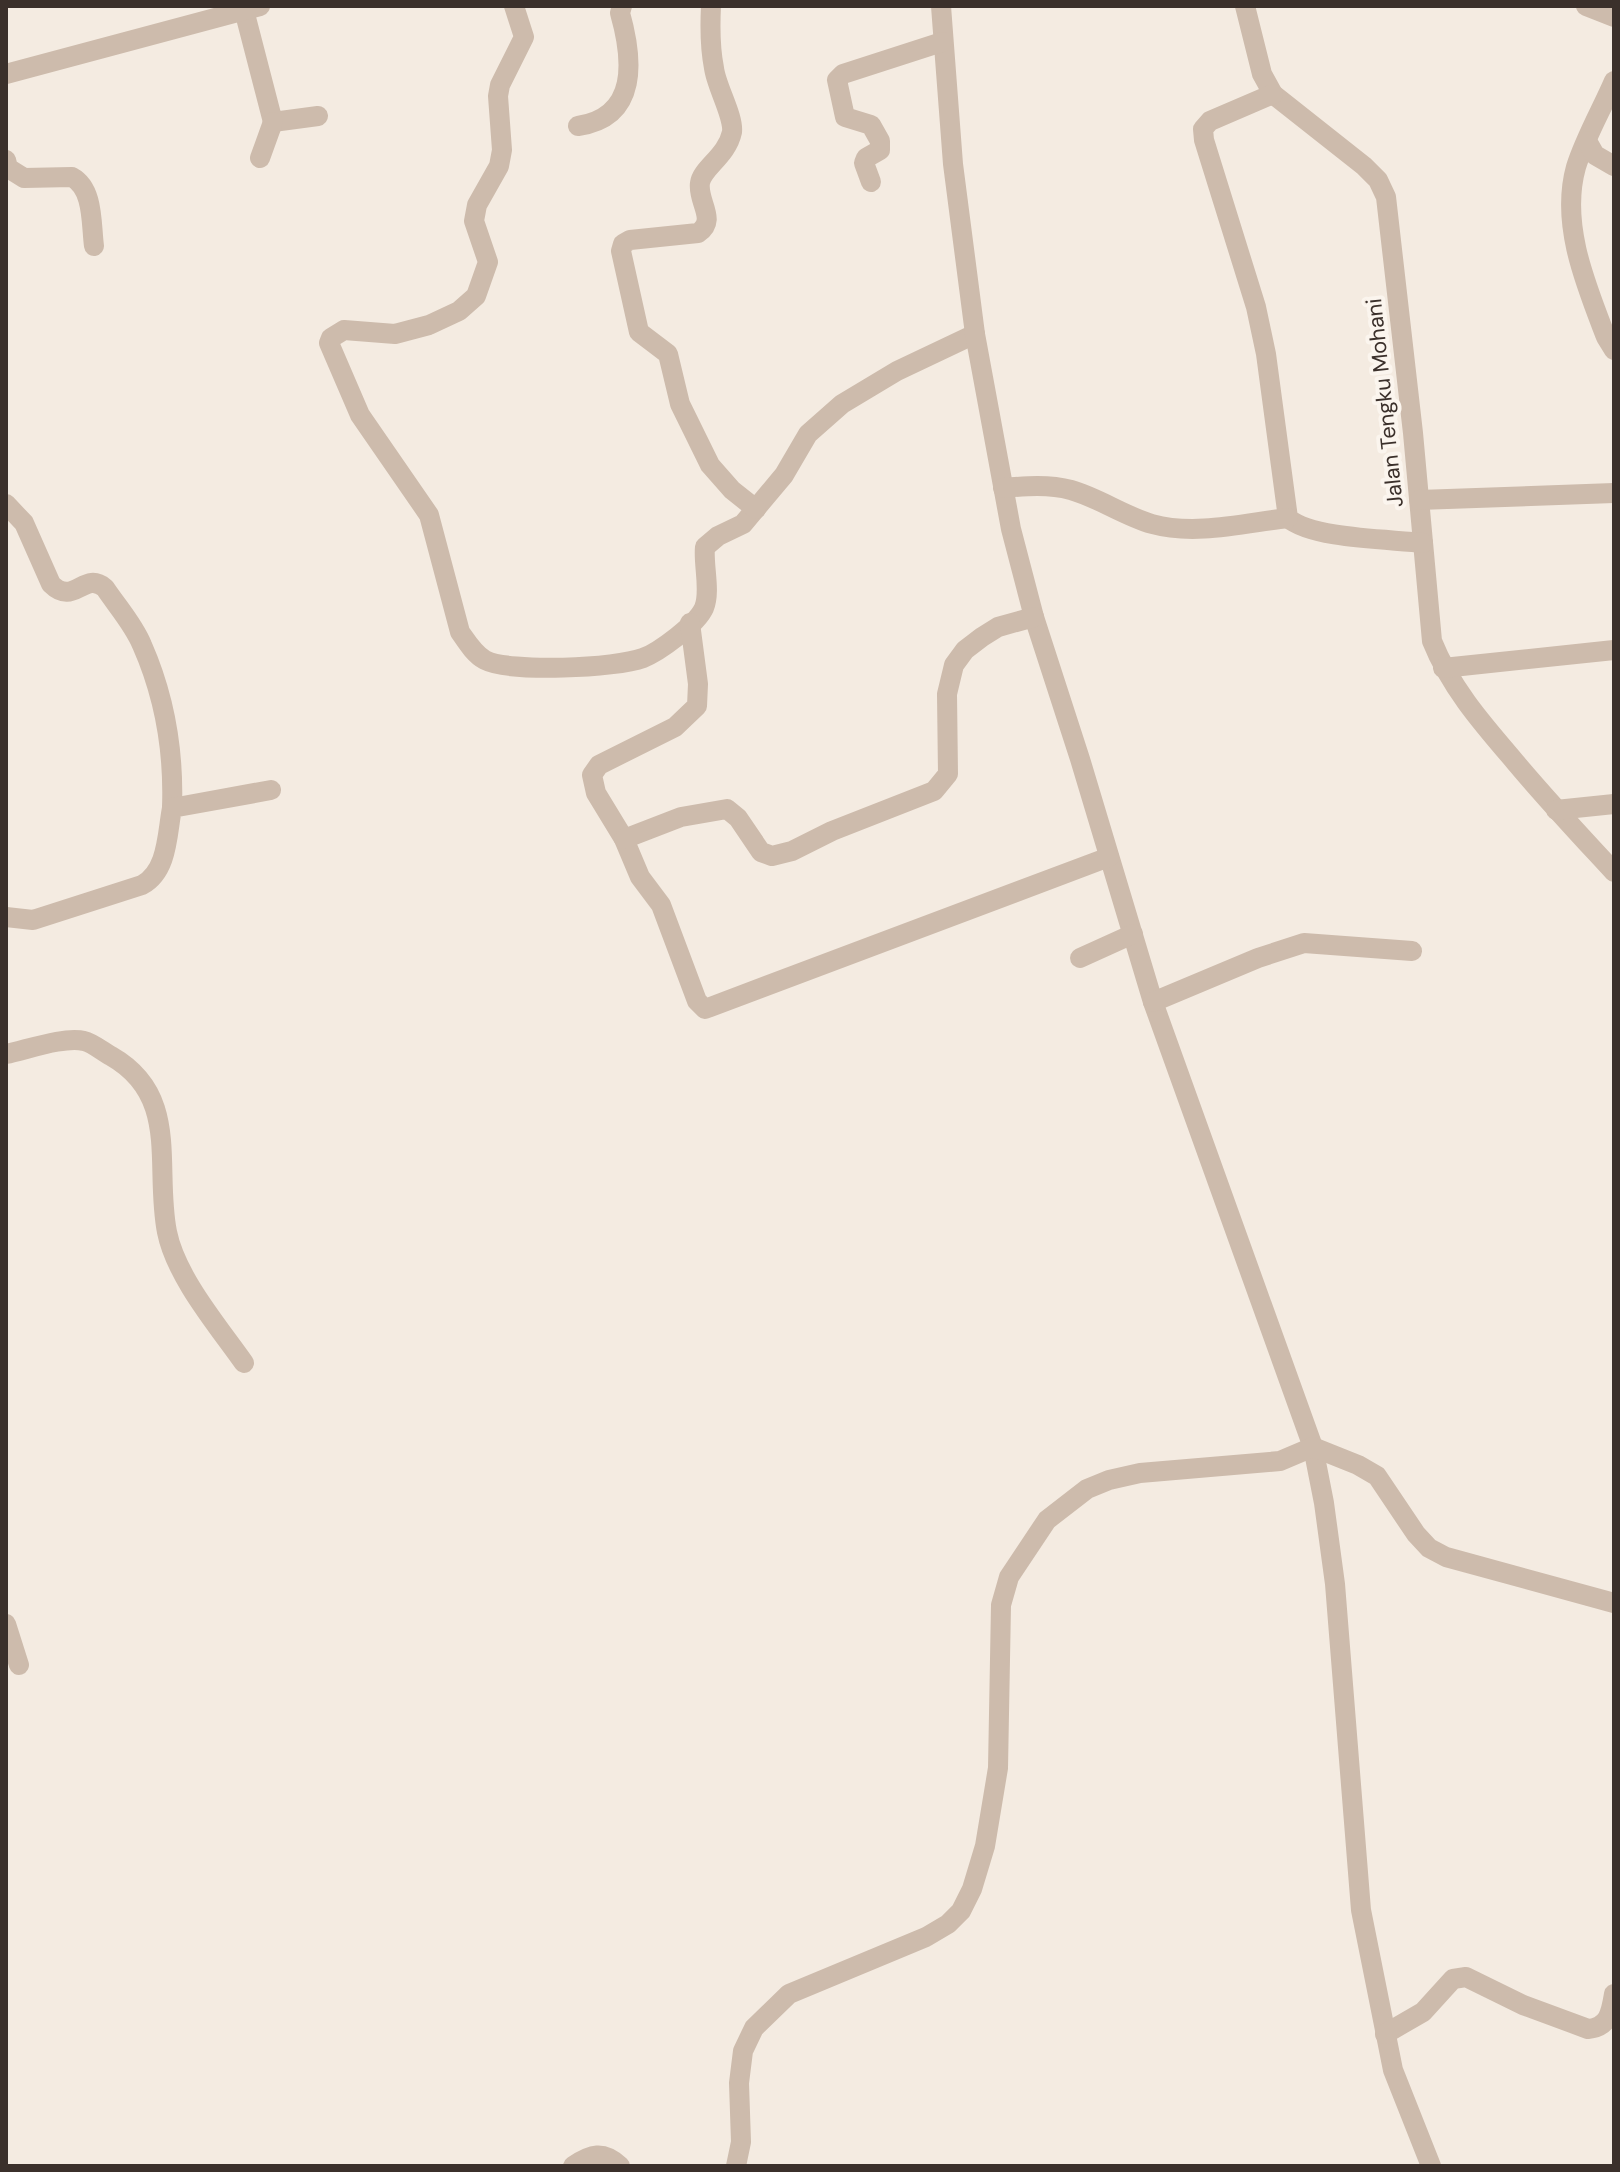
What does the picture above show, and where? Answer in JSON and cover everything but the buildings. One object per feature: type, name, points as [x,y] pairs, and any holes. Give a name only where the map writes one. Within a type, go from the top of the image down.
[{"type":"street","points":[[514,6],[524,37],[500,85],[502,150],[499,166],[477,205],[474,221],[488,262],[476,296],[459,311],[429,325],[395,334],[344,330],[331,338],[331,350],[360,415],[429,515],[460,632],[469,646],[486,660],[549,670],[640,659],[657,651],[703,610],[706,599],[705,547],[718,536],[743,524],[784,475],[808,434],[842,404],[897,371],[975,334]]},
{"type":"street","points":[[578,126],[594,124],[604,118],[625,93],[629,59],[620,13],[622,6]]},
{"type":"street","points":[[711,6],[714,68],[733,129],[726,151],[701,179],[699,186],[708,222],[698,233],[630,240],[623,244],[621,251],[639,332],[668,354],[680,404],[710,465],[732,490],[756,509]]},
{"type":"street","points":[[941,6],[953,164],[975,334],[1003,488],[1034,617],[1153,1002],[1313,1447],[1335,1584],[1361,1910],[1393,2070],[1431,2166]]},
{"type":"street","name":"Jalan Tengku Mohani","points":[[1245,6],[1262,74],[1273,94],[1364,166],[1378,180],[1386,197],[1432,641],[1443,668],[1474,713],[1556,810],[1614,872]]},
{"type":"street","points":[[1586,6],[1614,17]]},
{"type":"street","points":[[6,74],[252,8],[273,122],[260,158]]},
{"type":"street","points":[[871,182],[864,163],[866,158],[880,150],[880,141],[871,125],[845,117],[837,80],[843,74],[942,42]]},
{"type":"street","points":[[1614,81],[1576,168],[1573,191],[1576,250],[1594,306],[1614,350]]},
{"type":"street","points":[[1273,94],[1210,121],[1203,129],[1266,354],[1288,518],[1297,526],[1319,532],[1423,543]]},
{"type":"street","points":[[273,122],[318,116]]},
{"type":"street","points":[[1587,141],[1595,155],[1614,166]]},
{"type":"street","points":[[6,160],[8,168],[24,178],[72,177],[78,180],[87,192],[94,246]]},
{"type":"street","points":[[1003,488],[1037,485],[1075,491],[1152,524],[1172,527],[1192,529],[1288,518]]},
{"type":"street","points":[[1419,500],[1614,493]]},
{"type":"street","points":[[6,504],[24,523],[51,584],[58,591],[68,593],[98,582],[142,644],[170,734],[173,778],[172,808],[161,864],[153,879],[105,899],[33,920],[6,917]]},
{"type":"street","points":[[624,839],[681,817],[727,809],[738,818],[761,852],[772,856],[792,851],[832,831],[934,791],[948,774],[947,694],[954,665],[965,650],[998,627],[1034,617]]},
{"type":"street","points":[[690,623],[698,684],[697,706],[675,727],[599,765],[592,775],[596,793],[624,839],[640,877],[661,905],[697,1001],[705,1009],[1109,857]]},
{"type":"street","points":[[1443,668],[1614,650]]},
{"type":"street","points":[[172,808],[271,790]]},
{"type":"street","points":[[1556,810],[1614,804]]},
{"type":"street","points":[[1080,958],[1133,934]]},
{"type":"street","points":[[1153,1002],[1258,958],[1304,943],[1412,951]]},
{"type":"street","points":[[6,1054],[84,1041],[127,1065],[146,1085],[156,1106],[167,1233],[188,1282],[244,1363]]},
{"type":"street","points":[[736,2166],[741,2142],[739,2083],[743,2051],[754,2028],[789,1994],[904,1947],[948,1924],[961,1911],[972,1889],[985,1846],[998,1768],[1001,1605],[1009,1577],[1047,1520],[1087,1489],[1140,1473],[1280,1461],[1313,1447],[1377,1476],[1416,1534],[1429,1548],[1446,1557],[1614,1603]]},
{"type":"street","points":[[6,1624],[19,1665]]},
{"type":"street","points":[[1385,2034],[1423,2012],[1453,1979],[1466,1977],[1523,2005],[1588,2029],[1604,2024],[1611,2013],[1614,1994]]},
{"type":"street","points":[[573,2166],[590,2155],[600,2154],[610,2157],[620,2166]]}]
